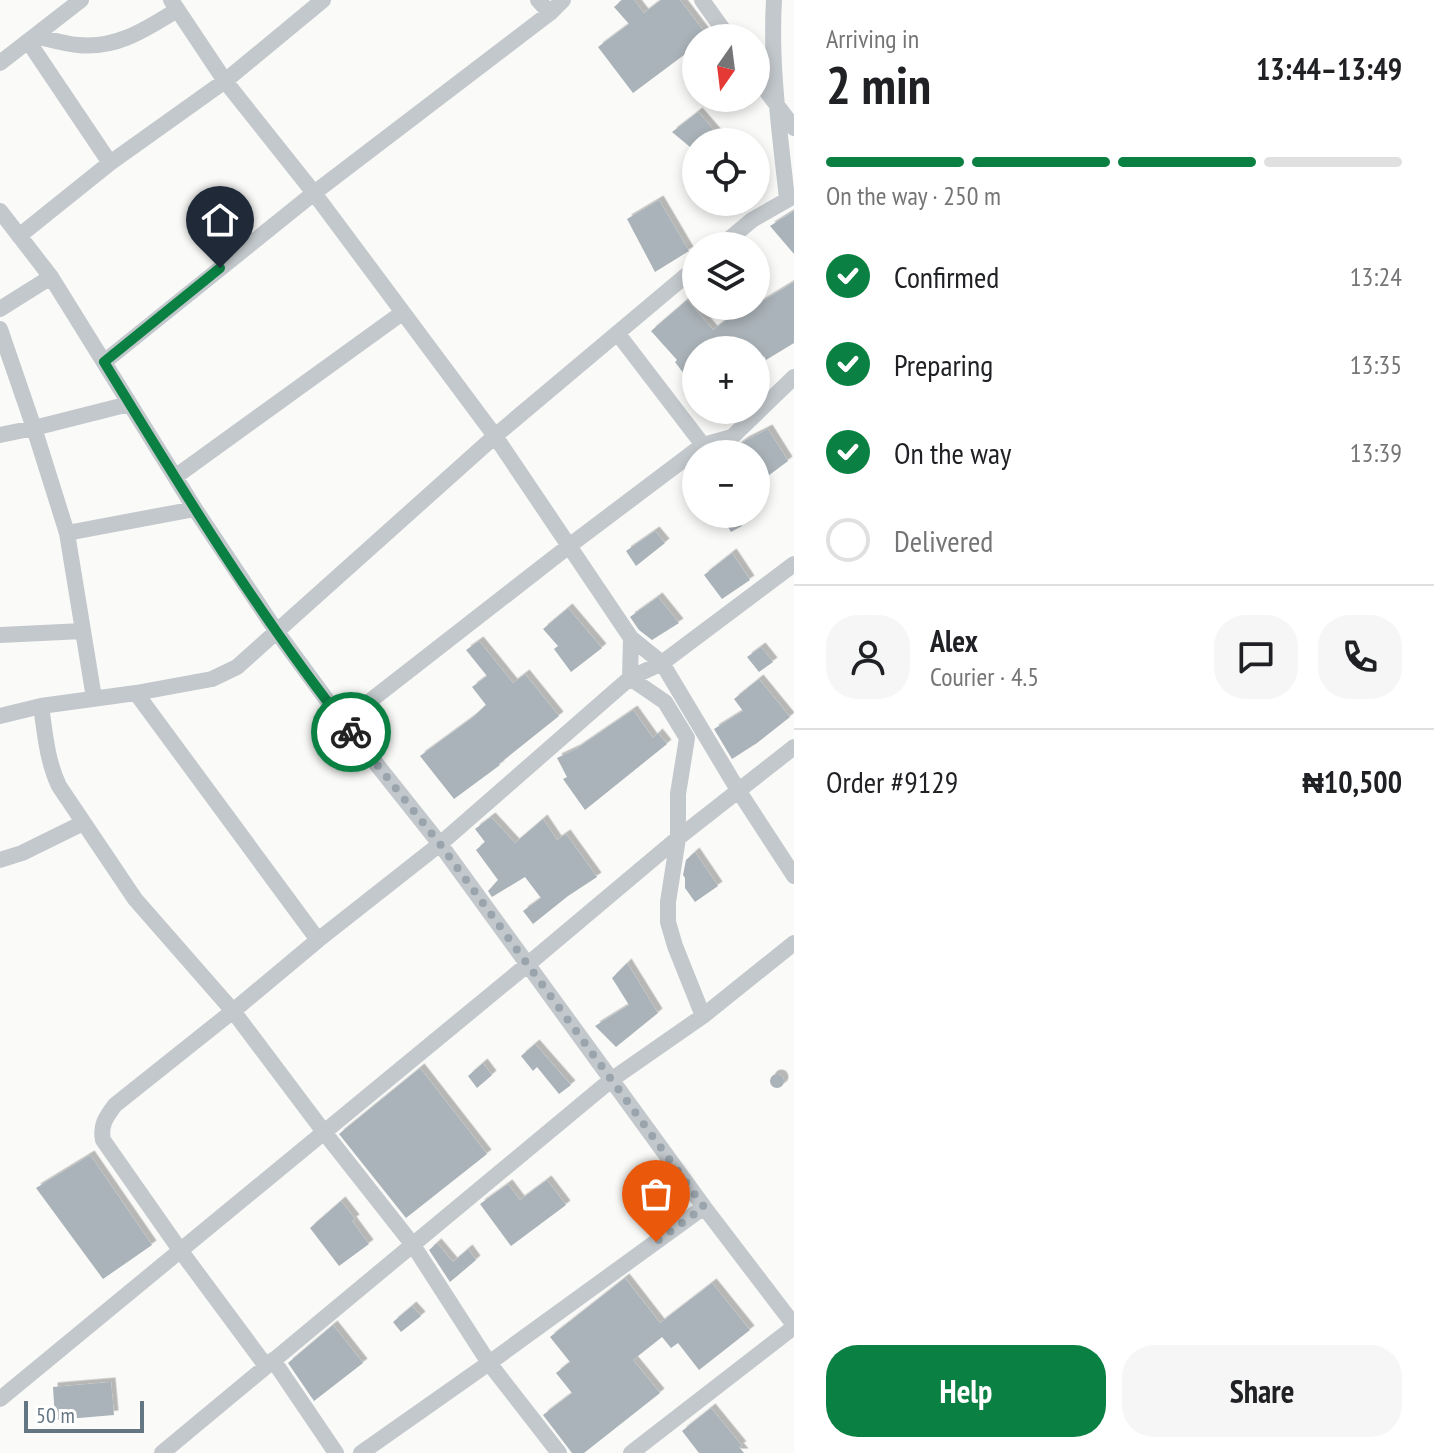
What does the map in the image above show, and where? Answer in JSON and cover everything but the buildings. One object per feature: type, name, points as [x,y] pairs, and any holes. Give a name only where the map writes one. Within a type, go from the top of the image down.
[{"type":"street","points":[[0,63],[81,0]]},
{"type":"street","points":[[19,236],[110,163],[225,81],[323,0]]},
{"type":"street","points":[[538,0],[550,13]]},
{"type":"street","points":[[104,362],[314,193],[563,0]]},
{"type":"street","points":[[702,0],[719,24]]},
{"type":"street","points":[[738,232],[790,197],[777,106],[774,0]]},
{"type":"street","points":[[32,38],[78,45],[110,44],[137,35],[174,5],[225,81],[314,193],[495,436],[631,638],[662,663],[794,876]]},
{"type":"street","points":[[32,38],[110,163]]},
{"type":"street","points":[[770,96],[794,128]]},
{"type":"street","points":[[0,211],[51,277],[195,509],[277,632],[343,722],[440,844],[704,1207],[792,1318],[631,1453]]},
{"type":"street","points":[[0,309],[51,277]]},
{"type":"street","points":[[0,716],[41,706],[212,679],[237,667],[495,436],[682,279]]},
{"type":"street","points":[[175,477],[402,313]]},
{"type":"street","points":[[0,329],[67,533],[94,698]]},
{"type":"street","points":[[618,334],[699,440]]},
{"type":"street","points":[[721,440],[732,437],[794,377]]},
{"type":"street","points":[[0,435],[129,404]]},
{"type":"street","points":[[343,722],[682,461]]},
{"type":"street","points":[[67,533],[195,509]]},
{"type":"street","points":[[336,1453],[180,1250],[103,1140],[101,1131],[105,1118],[115,1105],[440,844],[630,678],[662,663],[793,566]]},
{"type":"street","points":[[0,635],[83,631]]},
{"type":"street","points":[[630,678],[631,638]]},
{"type":"street","points":[[630,678],[665,702],[687,738],[678,794],[678,838],[668,922],[703,1016]]},
{"type":"street","points":[[136,693],[318,940]]},
{"type":"street","points":[[41,706],[53,773],[135,899],[233,1011],[413,1245],[489,1363],[559,1453]]},
{"type":"street","points":[[0,1399],[678,838],[794,747]]},
{"type":"street","points":[[0,860],[22,853],[83,823]]},
{"type":"street","points":[[162,1453],[611,1080],[703,1016],[794,943]]},
{"type":"street","points":[[361,1453],[704,1207]]},
{"type":"way so far","points":[[351,732],[440,844],[704,1207],[656,1242]]},
{"type":"route","points":[[220,268],[104,362],[195,509],[277,632],[351,732]]}]
